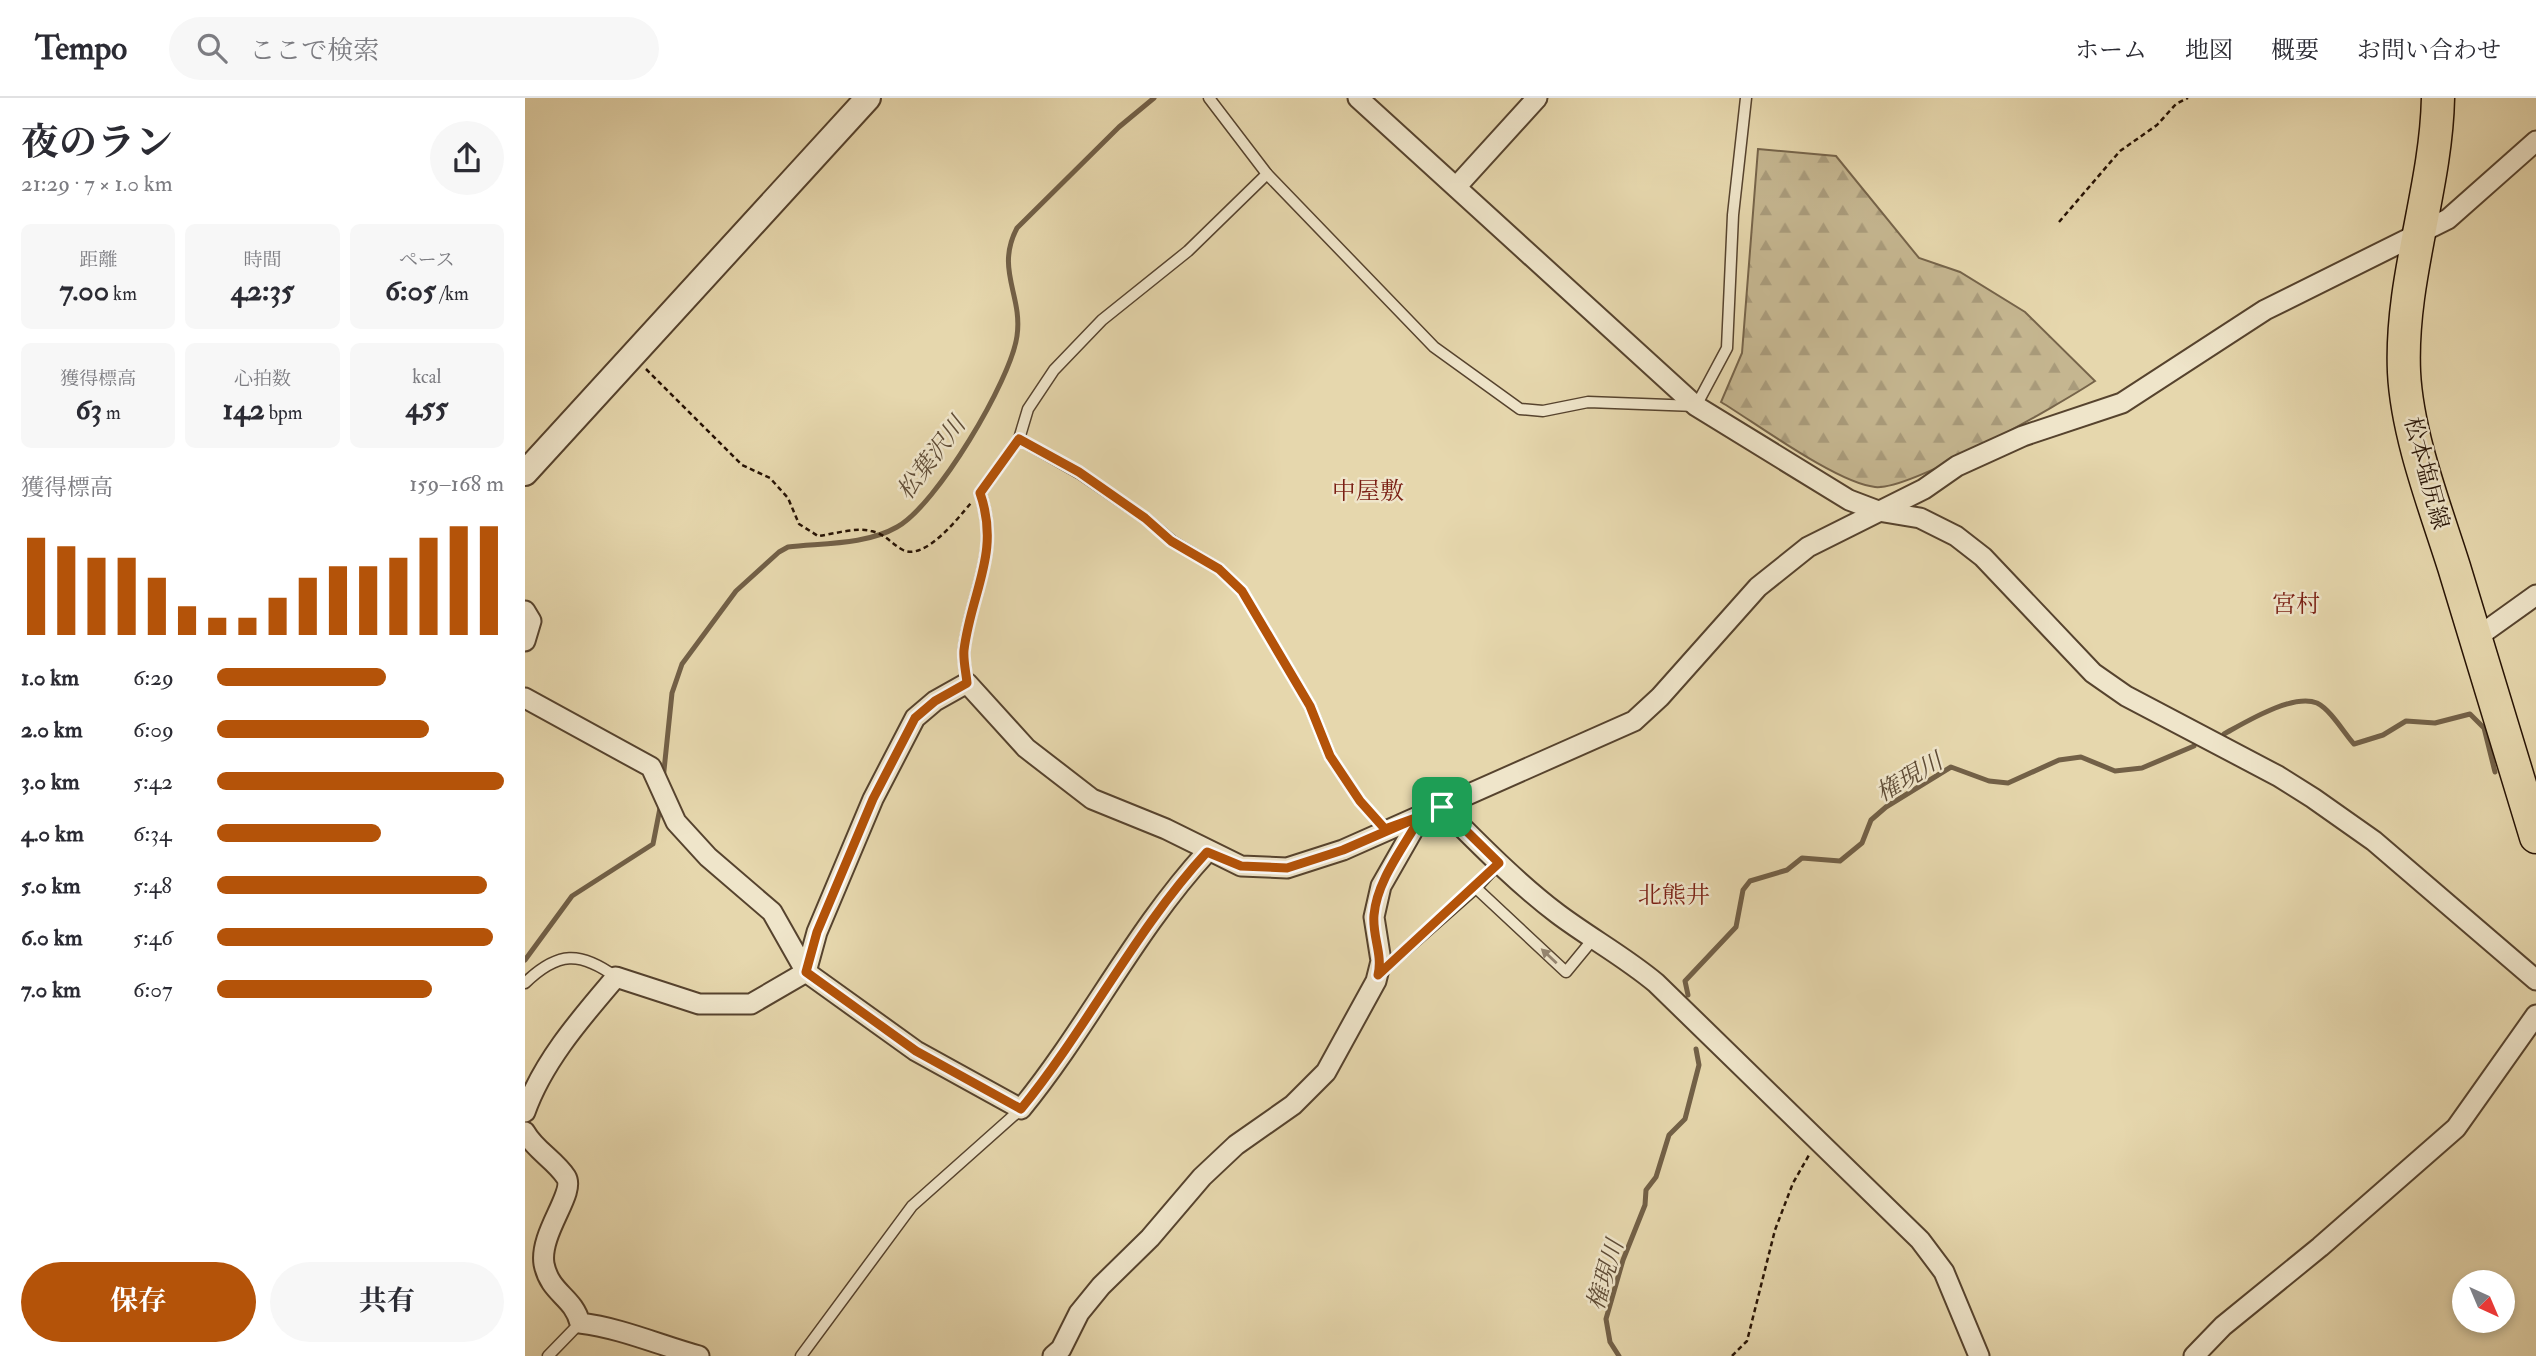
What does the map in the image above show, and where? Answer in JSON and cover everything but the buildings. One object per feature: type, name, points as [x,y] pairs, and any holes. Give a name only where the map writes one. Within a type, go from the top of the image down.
[{"type":"main road","name":"松本塩尻線","points":[[2438,98],[2432,162],[2403,339],[2404,376],[2412,423],[2433,499],[2536,837]]},
{"type":"street","points":[[530,460],[632,355],[868,98]]},
{"type":"street","points":[[1358,98],[1696,406],[1849,500],[1878,511],[1920,518],[1957,536],[1983,557],[2093,673],[2126,696],[2278,776],[2313,798],[2374,841],[2536,981]]},
{"type":"street","points":[[1457,186],[1537,98]]},
{"type":"street","points":[[525,1112],[531,1095],[577,1022],[616,977],[699,1004],[751,1004],[806,972],[817,932],[873,799],[915,718],[935,701],[967,683],[1026,748],[1092,799],[1166,829],[1207,852],[1241,866],[1287,868],[1343,850],[1385,829],[1442,807],[1634,721],[1660,697],[1758,587],[1808,547],[1924,489],[1957,466],[2023,436],[2122,403],[2265,310],[2418,237],[2478,195],[2536,141]]},
{"type":"street","points":[[2476,638],[2536,594]]},
{"type":"street","points":[[525,611],[531,621],[525,641]]},
{"type":"street","points":[[525,698],[651,767],[676,822],[708,858],[772,912],[806,972],[916,1051],[1021,1109],[1054,1069],[1178,884],[1207,852]]},
{"type":"street","points":[[1442,807],[1499,863],[1558,914],[1656,983],[1920,1240],[1944,1272],[1979,1356]]},
{"type":"street","points":[[1053,1356],[1061,1349],[1079,1313],[1101,1286],[1150,1238],[1202,1177],[1236,1145],[1293,1105],[1325,1072],[1357,1019],[1378,975],[1381,961],[1374,917],[1381,886],[1421,816]]},
{"type":"street","points":[[2196,1355],[2223,1326],[2320,1247],[2456,1128],[2536,1014]]},
{"type":"street","points":[[525,1132],[567,1178],[569,1191],[547,1231],[544,1261],[551,1285],[577,1310],[580,1323],[613,1327],[656,1345],[699,1356]]},
{"type":"lane","points":[[1209,98],[1267,174],[1434,347],[1520,409],[1543,411],[1588,402],[1696,406],[1727,348],[1733,215],[1746,98]]},
{"type":"lane","points":[[967,683],[964,651],[988,546],[989,518],[980,493],[1019,439],[1028,409],[1054,370],[1102,320],[1188,251],[1267,174]]},
{"type":"lane","points":[[1019,439],[1079,472],[1145,518],[1171,541],[1219,569],[1242,591],[1310,706],[1330,756],[1360,801],[1385,829]]},
{"type":"lane","points":[[1378,975],[1476,888],[1499,863]]},
{"type":"lane","points":[[1476,888],[1566,972],[1595,938]]},
{"type":"lane","points":[[525,983],[547,963],[559,959],[577,958],[596,963],[616,977]]},
{"type":"lane","points":[[801,1356],[912,1206],[1021,1109]]},
{"type":"lane","points":[[548,1356],[580,1323]]},
{"type":"path","points":[[2059,222],[2120,150],[2157,125],[2176,104],[2188,98]]},
{"type":"path","points":[[632,355],[742,466],[770,478],[788,498],[799,524],[817,536],[868,530],[886,535],[904,551],[919,551],[947,531],[980,493]]},
{"type":"path","points":[[1732,1356],[1747,1341],[1775,1230],[1793,1182],[1818,1140]]},
{"type":"green space","points":[[1758,149],[1836,156],[1919,258],[1960,272],[2025,312],[2095,381],[2019,426],[1951,461],[1893,485],[1875,487],[1859,483],[1819,464],[1721,402],[1742,353]]},
{"type":"waterway","name":"松葉沢川","points":[[663,780],[672,693],[682,664],[736,591],[779,552],[788,547],[858,540],[885,533],[913,515],[931,494],[951,469],[987,410],[1012,356],[1018,321],[1009,257],[1017,228],[1119,127],[1154,98]]},
{"type":"waterway","name":"権現川","points":[[2224,734],[2270,710],[2307,701],[2317,703],[2327,711],[2354,744],[2383,735],[2406,721],[2435,723],[2470,714],[2484,728],[2495,772]]},
{"type":"waterway","name":"権現川","points":[[1688,995],[1685,981],[1736,927],[1743,890],[1750,881],[1787,870],[1802,858],[1840,861],[1862,843],[1871,820],[1886,807],[1951,767],[1989,781],[2008,783],[2059,760],[2081,757],[2115,771],[2142,768],[2194,746]]},
{"type":"waterway","name":"松葉沢川","points":[[525,960],[572,896],[653,844],[661,803]]},
{"type":"waterway","name":"権現川","points":[[1619,1356],[1610,1342],[1606,1319],[1623,1260],[1645,1205],[1646,1190],[1656,1177],[1669,1135],[1685,1119],[1699,1065],[1696,1049]]},
{"type":"district","name":"中屋敷","points":[[1368,491]]},
{"type":"district","name":"宮村","points":[[2296,604]]},
{"type":"district","name":"北熊井","points":[[1674,895]]},
{"type":"route","points":[[1442,807],[1385,829],[1343,850],[1287,868],[1241,866],[1207,852],[1178,884],[1126,957],[1054,1069],[1021,1109],[916,1051],[834,989],[806,972],[817,932],[873,799],[915,718],[935,701],[967,683],[964,651],[988,546],[989,518],[980,493],[1019,439],[1079,472],[1145,518],[1171,541],[1219,569],[1242,591],[1310,706],[1330,756],[1360,801],[1385,829],[1421,816],[1381,886],[1374,917],[1381,961],[1378,975],[1476,888],[1499,863],[1442,807]]}]
